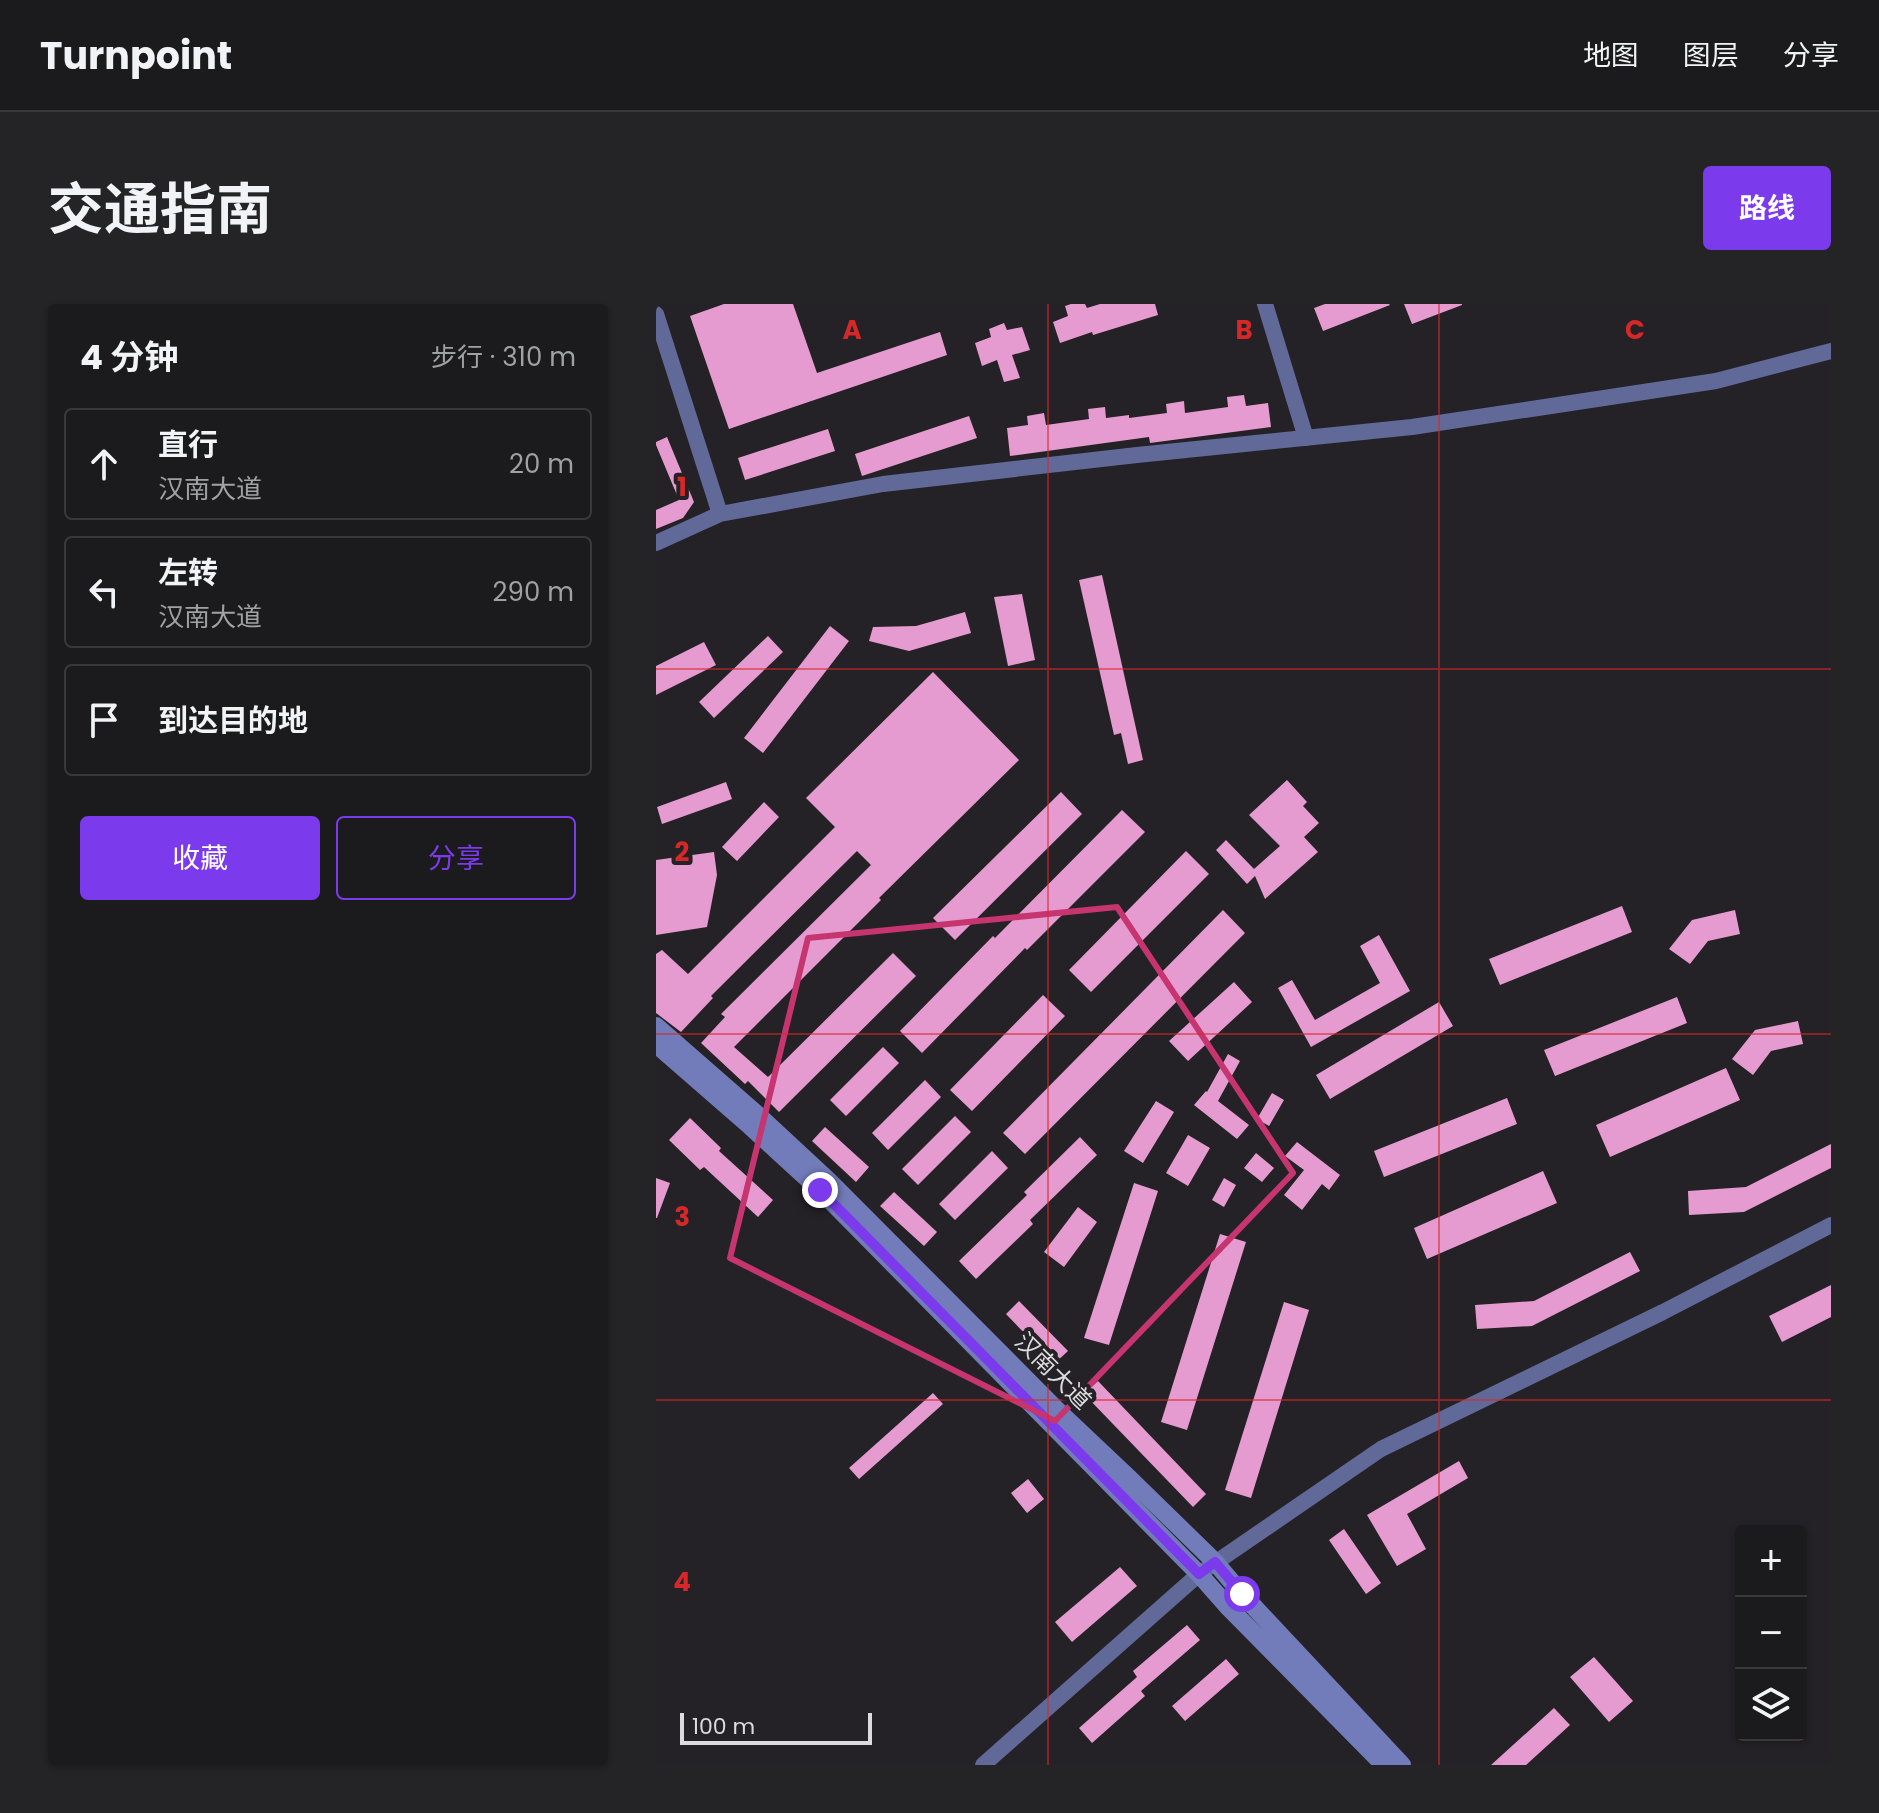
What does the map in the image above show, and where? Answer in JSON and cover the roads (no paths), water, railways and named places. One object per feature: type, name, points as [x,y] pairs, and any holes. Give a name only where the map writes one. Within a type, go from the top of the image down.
[{"type":"main road","name":"汉南大道","points":[[656,1026],[829,1181],[1129,1478],[1207,1568],[1229,1608],[1384,1765]]},
{"type":"main road","name":"汉南大道","points":[[656,1044],[820,1190],[1207,1568],[1242,1594],[1402,1765]]},
{"type":"street","points":[[1265,304],[1306,438]]},
{"type":"street","points":[[656,314],[720,514]]},
{"type":"street","points":[[656,543],[720,514],[883,484],[1412,427],[1716,381],[1831,351]]},
{"type":"street","points":[[983,1765],[1207,1568],[1381,1449],[1663,1312],[1831,1225]]}]
